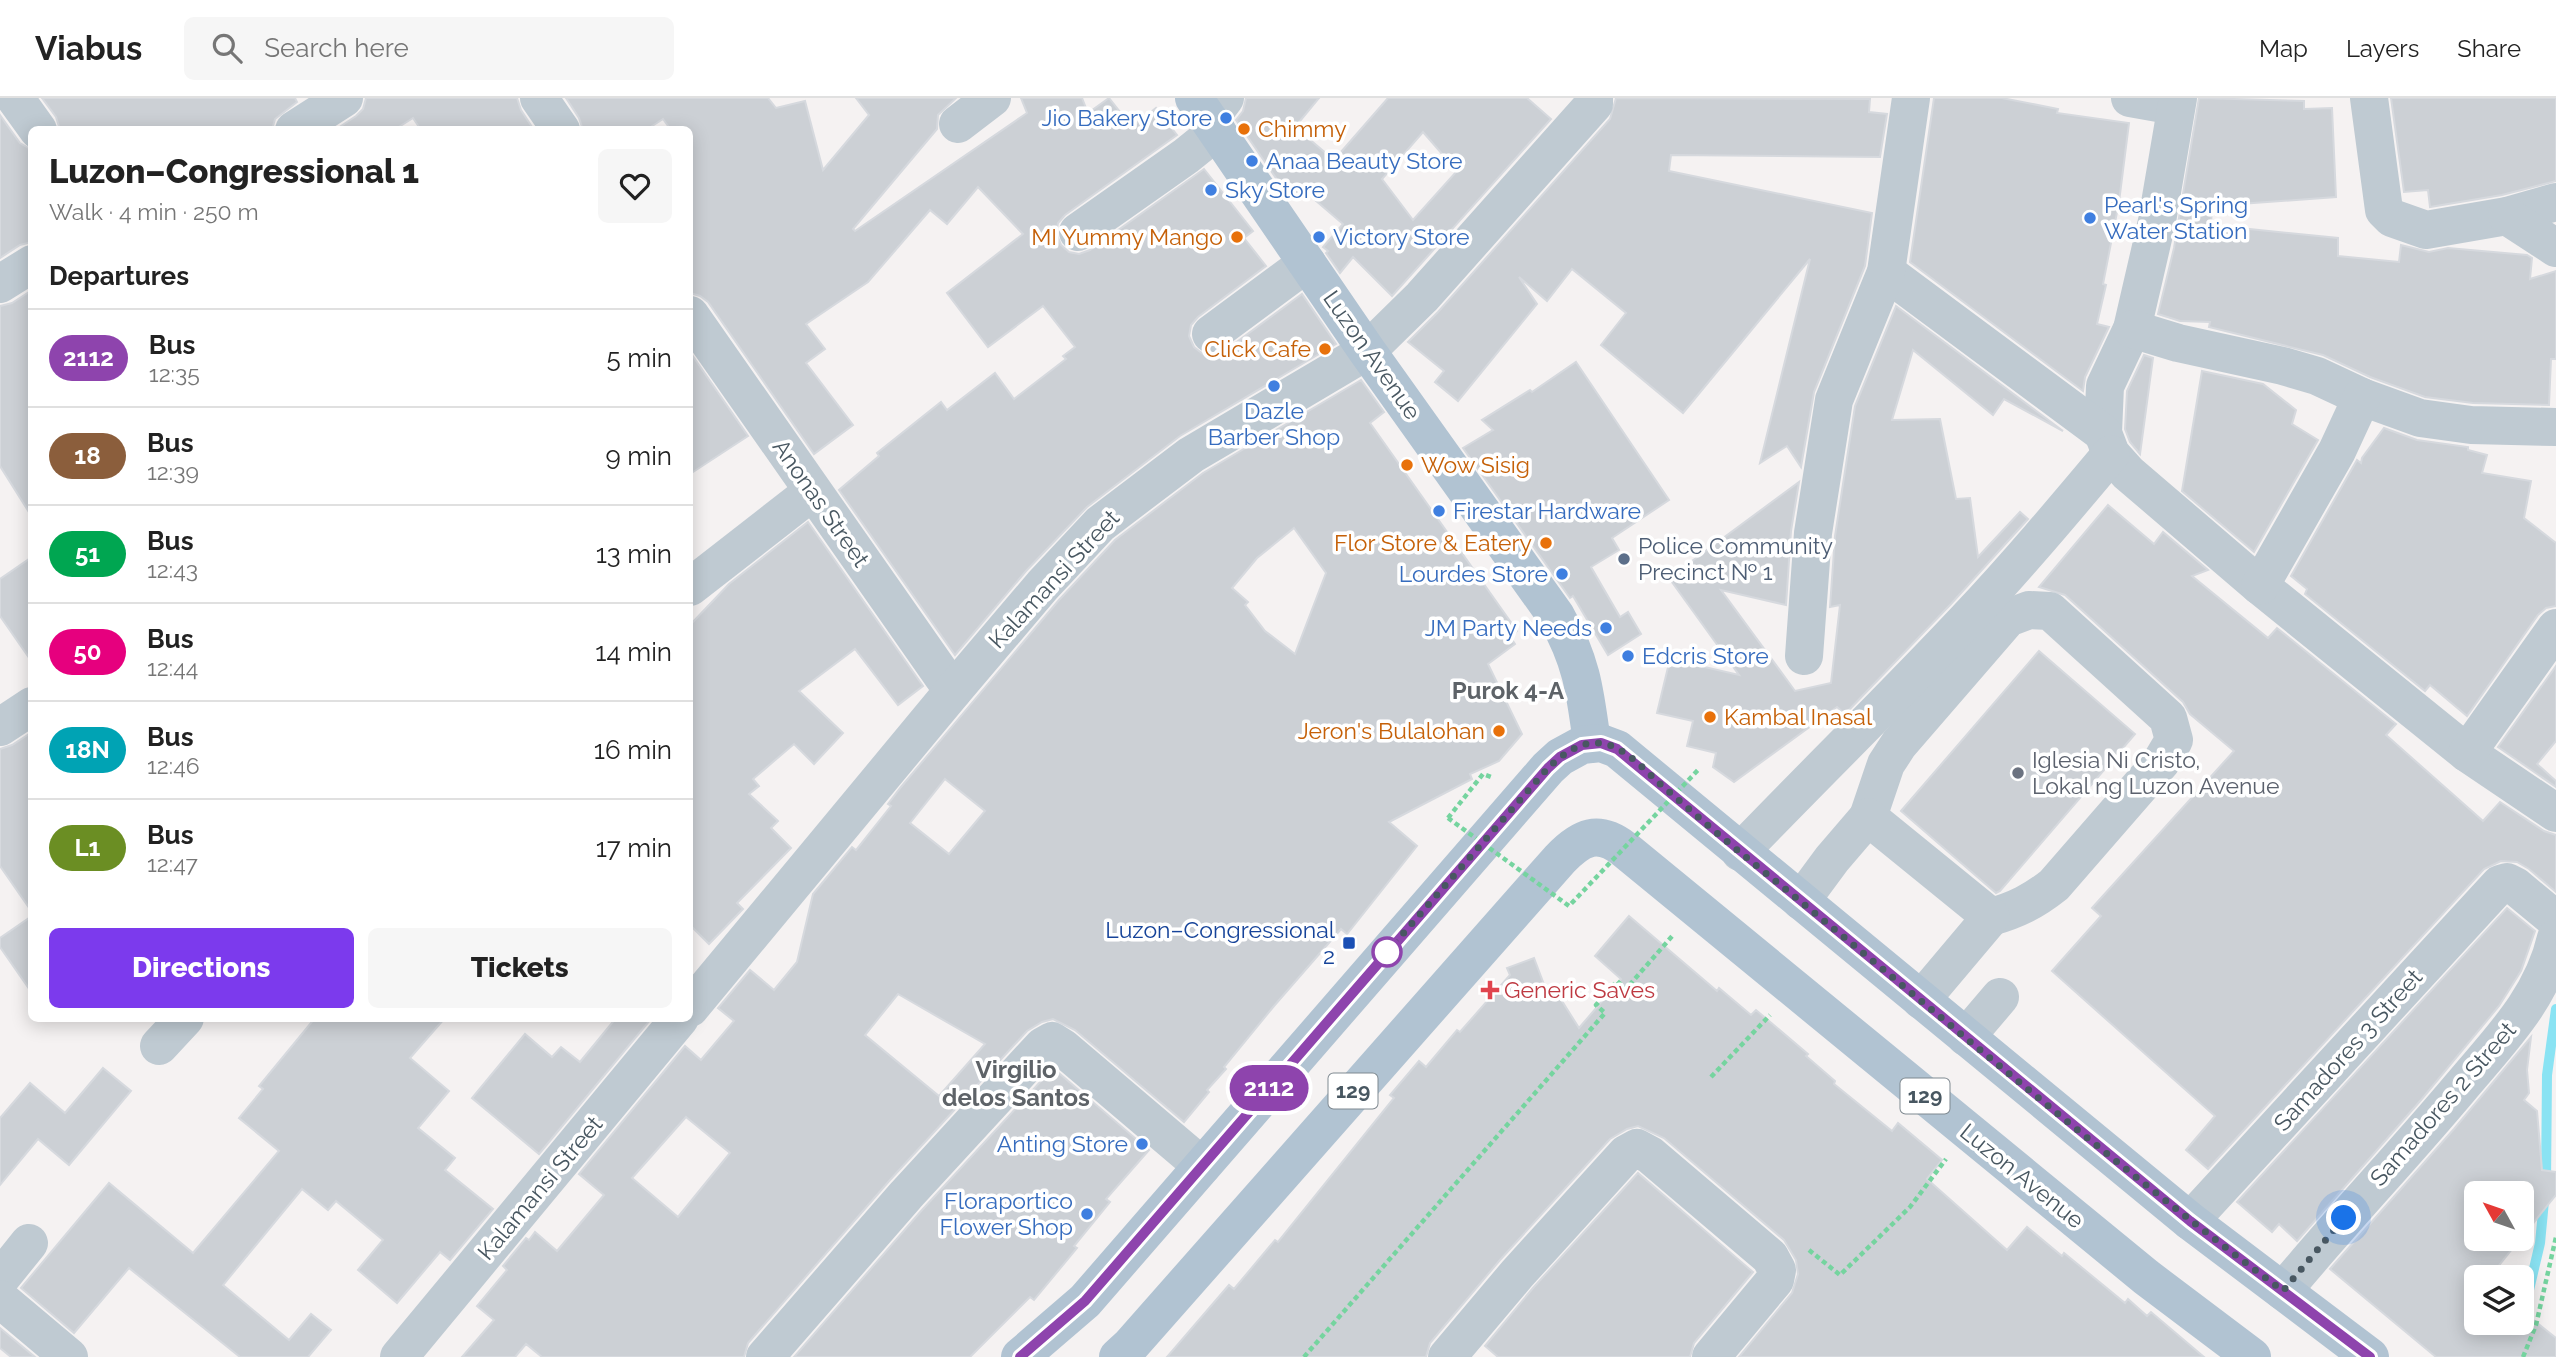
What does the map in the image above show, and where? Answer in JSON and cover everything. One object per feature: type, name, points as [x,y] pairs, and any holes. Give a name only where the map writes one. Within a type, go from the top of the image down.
[{"type":"main road","name":"Luzon Avenue","points":[[1211,112],[1307,263],[1367,351],[1556,616],[1576,653],[1592,743]]},
{"type":"main road","points":[[1020,1357],[1085,1301],[1548,768],[1571,750],[1592,743],[1610,746],[1634,762],[2190,1221],[2370,1357]]},
{"type":"main road","name":"Luzon Avenue","points":[[1118,1357],[1560,859],[1579,843],[1598,837],[1616,843],[2146,1277],[2246,1355]]},
{"type":"street","points":[[15,98],[35,126]]},
{"type":"street","points":[[300,126],[344,98]]},
{"type":"street","points":[[539,98],[558,126]]},
{"type":"street","points":[[958,124],[992,98]]},
{"type":"street","name":"Kalamansi Street","points":[[693,1004],[953,691],[1043,585],[1100,524],[1191,455],[1367,351],[1431,287],[1594,104],[1594,98]]},
{"type":"street","points":[[1804,656],[1813,533],[1833,400],[1886,272],[1911,98]]},
{"type":"street","points":[[1740,852],[2028,553],[2107,443],[2105,386],[2132,329],[2157,221],[2177,102],[2130,98]]},
{"type":"street","points":[[2369,98],[2384,210],[2392,218],[2426,230],[2507,216],[2556,202]]},
{"type":"street","points":[[1078,232],[1186,156],[1211,112]]},
{"type":"street","points":[[2507,216],[2556,248]]},
{"type":"street","points":[[1211,334],[1307,263]]},
{"type":"street","points":[[0,284],[28,266]]},
{"type":"street","points":[[1886,272],[2107,443],[2128,473],[2260,586],[2467,753],[2556,813]]},
{"type":"street","name":"Anonas Street","points":[[693,319],[953,691]]},
{"type":"street","points":[[2132,329],[2178,343],[2317,376],[2362,397],[2420,418],[2471,425],[2556,427]]},
{"type":"street","points":[[2260,586],[2337,451],[2362,397]]},
{"type":"street","points":[[2126,490],[2486,796]]},
{"type":"street","points":[[693,585],[813,492]]},
{"type":"street","points":[[1801,901],[1868,817],[1886,764],[1899,744],[2008,618],[2029,610],[2050,611],[2168,718],[2174,740],[2161,762],[2054,884],[2037,899],[2017,910],[1991,917],[1921,1000]]},
{"type":"street","points":[[2467,753],[2556,628]]},
{"type":"street","points":[[0,727],[28,708]]},
{"type":"street","points":[[1868,817],[1991,917]]},
{"type":"street","name":"Samadores 3 Street","points":[[2190,1221],[2500,884],[2515,886],[2556,920]]},
{"type":"street","name":"Samadores 2 Street","points":[[2283,1291],[2334,1229],[2423,1131],[2529,1004],[2550,964],[2556,938]]},
{"type":"street","points":[[1966,1037],[2000,997]]},
{"type":"street","points":[[159,1046],[181,1022]]},
{"type":"street","name":"Kalamansi Street","points":[[399,1357],[677,1022]]},
{"type":"street","points":[[765,1357],[906,1195],[1043,1046],[1052,1041],[1202,1166]]},
{"type":"street","points":[[1447,1357],[1517,1274],[1626,1154],[1637,1148],[1650,1155],[1770,1256],[1777,1270],[1775,1280],[1712,1357]]},
{"type":"street","points":[[0,1279],[29,1243]]},
{"type":"street","points":[[0,1299],[69,1357]]},
{"type":"path","points":[[1483,774],[1448,818],[1569,906],[1698,770]]},
{"type":"path","points":[[1304,1357],[1605,1013],[1596,1006],[1617,981],[1626,989],[1696,909]]},
{"type":"path","points":[[1711,1077],[1794,989]]},
{"type":"path","points":[[1777,1270],[1798,1241],[1840,1275],[1910,1206],[1967,1130]]},
{"type":"path","points":[[2523,1357],[2536,1325],[2556,1237]]},
{"type":"building","points":[[42,98],[295,98],[297,102],[275,119],[273,126],[59,126],[56,117]]},
{"type":"building","points":[[366,98],[517,98],[531,126],[418,126],[413,118],[400,126],[341,126],[363,109]]},
{"type":"building","points":[[566,98],[768,98],[776,108],[805,101],[823,170],[869,115],[856,98],[956,98],[938,115],[937,129],[853,229],[855,231],[1027,113],[1021,98],[1082,98],[1088,113],[1109,98],[1132,127],[1156,108],[1177,135],[1065,215],[1058,223],[1056,233],[1061,245],[1069,252],[1079,254],[1090,250],[1204,169],[1253,231],[1244,238],[1266,266],[1198,317],[1191,325],[1189,336],[1194,347],[1203,354],[1213,356],[1223,352],[1302,294],[1336,344],[1180,436],[1087,507],[1026,571],[955,655],[839,490],[879,456],[877,453],[941,402],[947,410],[995,373],[1014,399],[1066,359],[1063,356],[1075,347],[1043,306],[988,347],[947,293],[1023,234],[978,187],[947,224],[930,210],[868,282],[806,324],[825,349],[806,363],[853,425],[814,454],[708,302],[693,294],[693,126],[668,126],[663,119],[652,126],[582,126]]},
{"type":"building","points":[[1246,98],[1319,98],[1295,127],[1334,160],[1388,98],[1527,98],[1551,119],[1392,296],[1353,257],[1340,273],[1323,247],[1343,224],[1301,188],[1294,196],[1278,181],[1236,120],[1243,111]],"holes":[[[1423,132],[1457,171],[1413,220],[1382,179]]]},
{"type":"building","points":[[1616,98],[1870,99],[1869,112],[1887,114],[1880,157],[1671,155],[1669,171],[1872,213],[1865,266],[1814,392],[1801,467],[1787,446],[1760,463],[1810,259],[1683,413],[1601,345],[1626,313],[1572,269],[1547,301],[1519,277],[1537,304],[1458,401],[1435,382],[1444,371],[1408,342],[1610,119]]},
{"type":"building","points":[[1934,98],[2002,98],[2058,109],[2057,113],[2129,123],[2119,202],[2103,284],[2106,285],[2097,324],[2109,327],[2085,377],[2083,391],[1910,262]]},
{"type":"building","points":[[2199,98],[2304,101],[2304,109],[2332,108],[2336,197],[2212,206],[2211,225],[2338,238],[2338,256],[2399,262],[2401,245],[2429,252],[2448,248],[2527,255],[2532,258],[2530,279],[2556,271],[2556,359],[2551,359],[2549,405],[2473,403],[2425,397],[2370,377],[2323,355],[2209,327],[2210,322],[2180,321],[2158,314],[2174,248]]},
{"type":"building","points":[[2391,98],[2556,98],[2556,181],[2502,195],[2430,207],[2428,190],[2404,192]]},
{"type":"building","points":[[0,115],[20,143],[28,148],[28,243],[0,258]]},
{"type":"building","points":[[28,293],[28,511],[0,466],[0,306],[12,303]]},
{"type":"building","points":[[1896,306],[2063,431],[2004,399],[1993,415],[1913,350],[1892,420],[1940,419],[1956,499],[1970,498],[1978,557],[2020,512],[2028,519],[1845,714],[1837,707],[1734,782],[1713,767],[1716,753],[1687,746],[1693,721],[1657,713],[1670,659],[1739,675],[1669,578],[1799,482],[1791,531],[1786,605],[1721,590],[1795,691],[1831,683],[1840,605],[1830,607],[1835,536],[1855,406]]},
{"type":"building","points":[[2144,355],[2153,358],[2140,454],[2130,442],[2125,429],[2127,391]]},
{"type":"building","points":[[693,356],[748,436],[693,472]]},
{"type":"building","points":[[1576,362],[1669,500],[1612,538],[1619,550],[1591,567],[1620,617],[1628,612],[1641,634],[1608,655],[1573,596],[1570,598],[1463,448],[1493,430],[1482,420],[1530,390],[1532,392]]},
{"type":"building","points":[[2202,371],[2263,384],[2296,410],[2292,424],[2318,440],[2254,552],[2182,491]]},
{"type":"building","points":[[1361,380],[1384,412],[1370,423],[1517,631],[1511,638],[1515,644],[1488,664],[1522,734],[1499,761],[1470,774],[1472,779],[1389,822],[1417,846],[1347,934],[1341,929],[1274,1006],[1224,1067],[1226,1069],[1184,1122],[1075,1030],[1053,1019],[1042,1022],[1027,1031],[890,1180],[748,1343],[744,1357],[542,1357],[526,1344],[515,1357],[462,1357],[494,1320],[477,1306],[507,1270],[503,1266],[526,1238],[529,1240],[535,1232],[557,1251],[604,1195],[579,1174],[685,1046],[701,1060],[734,1021],[718,1008],[750,970],[774,990],[797,962],[813,894],[852,847],[856,850],[891,806],[888,804],[901,787],[1059,600],[1115,540],[1203,473]],"holes":[[[1294,528],[1326,573],[1295,654],[1265,631],[1245,605],[1248,602],[1232,588],[1257,558]],[[945,779],[985,811],[949,854],[910,823]],[[898,994],[985,1044],[939,1096],[865,1035]],[[686,1117],[730,1153],[678,1217],[632,1178]]]},
{"type":"building","points":[[2384,428],[2417,440],[2468,447],[2468,450],[2487,455],[2482,473],[2531,481],[2524,518],[2556,543],[2556,606],[2546,608],[2538,615],[2467,716],[2430,685],[2425,691],[2305,594],[2307,589],[2291,576],[2357,460],[2361,463]]},
{"type":"building","points":[[2108,505],[2154,544],[2163,532],[2208,570],[2192,576],[2268,638],[2277,628],[2396,724],[2386,735],[2483,821],[2500,802],[2544,831],[2556,835],[2556,892],[2517,862],[2501,861],[2484,869],[2208,1169],[2186,1150],[2215,1116],[2052,971],[2101,916],[2092,908],[2234,751],[2190,714],[2183,702],[2065,595],[2039,587]]},
{"type":"building","points":[[808,522],[923,686],[898,705],[855,649],[799,691],[843,733],[814,764],[794,744],[753,779],[759,786],[749,794],[778,821],[771,828],[791,848],[737,903],[743,909],[709,944],[693,928],[693,622],[729,584]]},
{"type":"building","points":[[28,560],[28,656],[0,616],[0,579]]},
{"type":"building","name":"Iglesia Ni Cristo, Lokal ng Luzon Avenue","points":[[2039,651],[2135,734],[1996,893],[1901,811]]},
{"type":"building","points":[[2556,666],[2556,741],[2537,764],[2556,781],[2556,787],[2498,747]]},
{"type":"building","points":[[28,735],[28,906],[0,866],[0,749]]},
{"type":"building","points":[[2507,908],[2535,931],[2521,971],[2499,1006],[2421,1100],[2297,1241],[2279,1224],[2272,1232],[2237,1202]]},
{"type":"building","points":[[1629,916],[1717,991],[1719,988],[1751,1015],[1756,1010],[1808,1054],[1806,1056],[1835,1081],[1834,1084],[1892,1131],[1898,1123],[1942,1160],[1927,1179],[2007,1250],[2027,1227],[2062,1256],[2064,1253],[2125,1303],[2128,1299],[2147,1316],[2151,1312],[2204,1357],[1739,1357],[1792,1293],[1798,1274],[1796,1260],[1784,1240],[1664,1138],[1638,1126],[1610,1139],[1500,1260],[1430,1343],[1426,1357],[1167,1357],[1229,1285],[1234,1289],[1275,1240],[1278,1242],[1394,1098],[1390,1095],[1419,1061],[1426,1067],[1457,1030],[1460,1032],[1510,975],[1507,968],[1534,958],[1548,995],[1555,990],[1579,1028],[1621,979],[1595,956]]},
{"type":"building","points":[[28,919],[28,987],[0,947],[0,938]]},
{"type":"building","points":[[312,1022],[442,1022],[410,1058],[449,1091],[418,1128],[455,1158],[445,1170],[493,1209],[450,1260],[440,1252],[397,1303],[358,1270],[383,1240],[336,1201],[328,1210],[302,1189],[223,1285],[289,1340],[311,1314],[331,1330],[308,1357],[240,1357],[129,1268],[74,1333],[21,1288],[109,1183],[193,1253],[279,1151],[239,1118],[263,1089],[259,1086]]},
{"type":"building","points":[[613,1022],[649,1022],[539,1154],[472,1098],[525,1034],[552,1057],[561,1047],[580,1062]]},
{"type":"building","points":[[2531,1037],[2527,1070],[2529,1093],[2524,1100],[2537,1111],[2542,1170],[2556,1172],[2556,1195],[2534,1222],[2534,1181],[2464,1181],[2464,1251],[2510,1251],[2499,1265],[2464,1265],[2464,1335],[2534,1335],[2534,1321],[2556,1338],[2556,1357],[2436,1357],[2330,1269]]},
{"type":"building","points":[[103,1068],[131,1091],[69,1165],[38,1139],[0,1185],[0,1118],[30,1083],[65,1113]]},
{"type":"building","points":[[1053,1068],[1149,1150],[1106,1199],[1110,1202],[1074,1246],[1077,1248],[1034,1300],[1030,1297],[970,1357],[794,1357],[922,1210]]},
{"type":"building","points":[[1638,1173],[1753,1272],[1694,1343],[1690,1357],[1498,1357],[1485,1346],[1533,1288]]},
{"type":"building","points":[[0,1328],[35,1357],[11,1357],[0,1348]]},
{"type":"waterway","points":[[2546,1183],[2547,1075],[2556,1009]]},
{"type":"waterway","points":[[2534,1269],[2540,1243],[2544,1201]]},
{"type":"bus line","name":"2112","points":[[1020,1357],[1085,1301],[1548,768],[1571,750],[1582,745],[1601,743],[1617,749],[1634,762],[2190,1221],[2370,1357]]},
{"type":"place","name":"Jio Bakery Store","points":[[1226,118]]},
{"type":"place","name":"Chimmy","points":[[1244,129]]},
{"type":"place","name":"Anaa Beauty Store","points":[[1252,161]]},
{"type":"place","name":"Sky Store","points":[[1211,190]]},
{"type":"place","name":"Pearl's Spring Water Station","points":[[2090,218]]},
{"type":"place","name":"MI Yummy Mango","points":[[1237,237]]},
{"type":"place","name":"Victory Store","points":[[1319,237]]},
{"type":"place","name":"Click Cafe","points":[[1325,349]]},
{"type":"place","name":"Dazle Barber Shop","points":[[1274,386]]},
{"type":"place","name":"Wow Sisig","points":[[1407,465]]},
{"type":"place","name":"Firestar Hardware","points":[[1439,511]]},
{"type":"place","name":"Flor Store & Eatery","points":[[1546,543]]},
{"type":"place","name":"Police Community Precinct № 1","points":[[1624,559]]},
{"type":"place","name":"Lourdes Store","points":[[1562,574]]},
{"type":"place","name":"JM Party Needs","points":[[1606,628]]},
{"type":"place","name":"Edcris Store","points":[[1628,656]]},
{"type":"place","name":"Kambal Inasal","points":[[1710,717]]},
{"type":"place","name":"Jeron's Bulalohan","points":[[1499,731]]},
{"type":"place","name":"Iglesia Ni Cristo, Lokal ng Luzon Avenue","points":[[2018,773]]},
{"type":"place","name":"Luzon–Congressional 2","points":[[1349,943]]},
{"type":"place","name":"Generic Saves","points":[[1490,990]]},
{"type":"place","name":"Anting Store","points":[[1142,1144]]},
{"type":"place","name":"Floraportico Flower Shop","points":[[1087,1214]]},
{"type":"district","name":"Purok 4-A","points":[[1508,691]]},
{"type":"district","name":"Virgilio delos Santos","points":[[1016,1084]]},
{"type":"route","points":[[1387,952],[1548,768],[1571,750],[1582,745],[1601,743],[1617,749],[1634,762],[2190,1221],[2283,1291],[2344,1218]]}]
